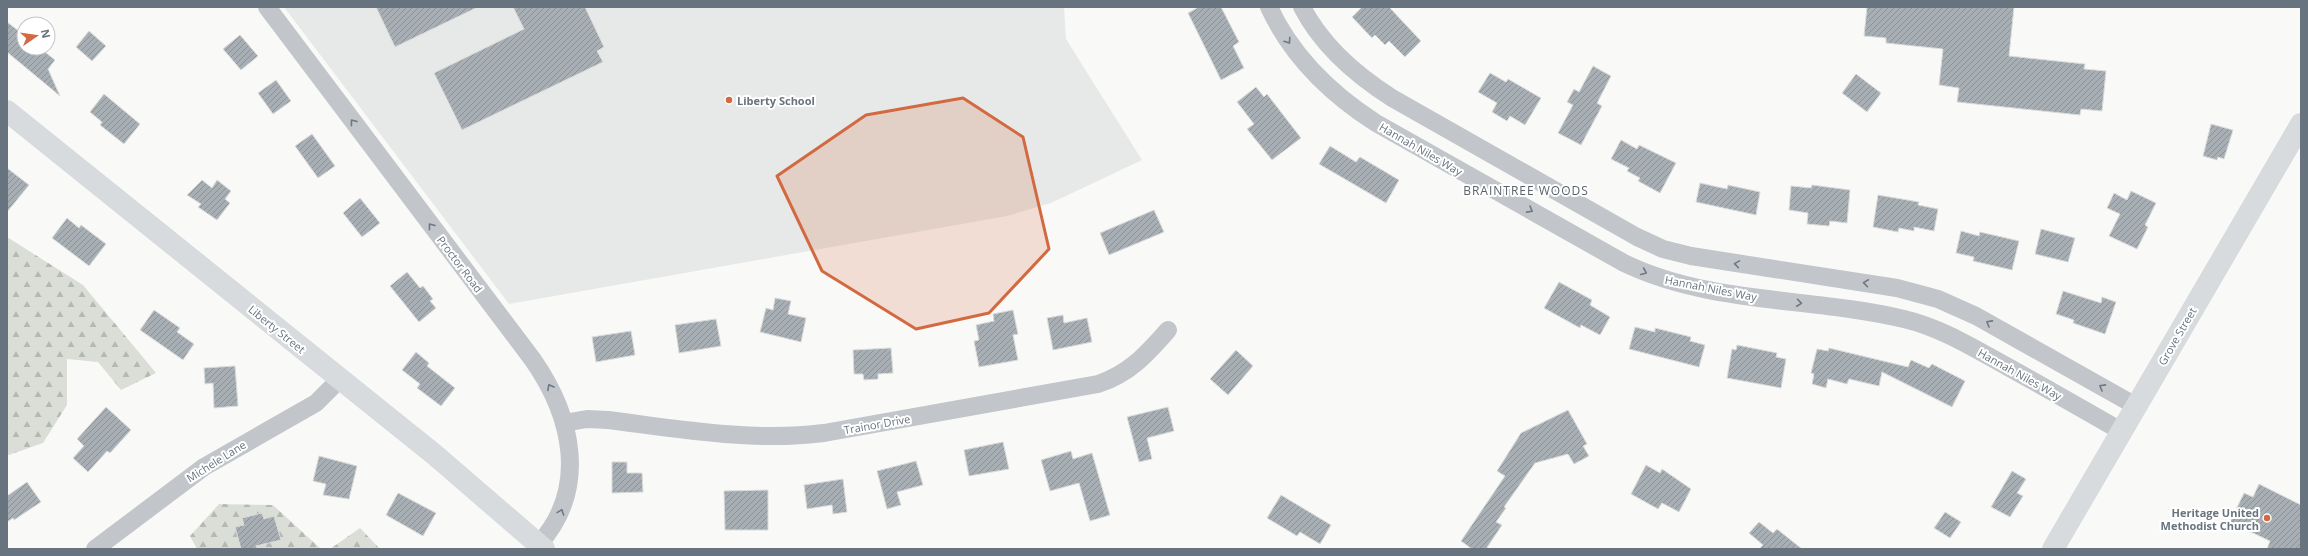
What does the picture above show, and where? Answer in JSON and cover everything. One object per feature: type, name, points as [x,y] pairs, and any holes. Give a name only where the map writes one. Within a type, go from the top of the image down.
[{"type":"main road","name":"Liberty Street","points":[[7,111],[435,455],[542,547]]},
{"type":"main road","name":"Grove Street","points":[[2053,549],[2301,124]]},
{"type":"street","name":"Proctor Road","points":[[266,7],[533,360],[556,398],[564,423],[570,459],[566,494],[556,524],[542,547]]},
{"type":"street","name":"Hannah Niles Way","points":[[1269,7],[1295,50],[1315,74],[1342,99],[1376,123],[1624,263],[1654,276],[1699,288],[1892,317],[1928,326],[1963,342],[2122,431]]},
{"type":"street","points":[[1302,7],[1327,43],[1369,83],[1515,168],[1638,237],[1664,249],[1705,259],[1897,288],[1938,299],[1976,316],[2136,406]]},
{"type":"street","points":[[1500,194],[1515,168]]},
{"type":"street","points":[[1778,300],[1783,271]]},
{"type":"street","name":"Trainor Drive","points":[[564,423],[587,419],[608,420],[745,436],[785,437],[824,433],[1098,384],[1110,380],[1133,367],[1168,330]]},
{"type":"street","name":"Michele Lane","points":[[95,549],[204,467],[316,403],[340,379]]},
{"type":"highlighted area","points":[[963,98],[1023,137],[1049,249],[989,313],[916,329],[822,271],[777,176],[866,115]]},
{"type":"shaded area","name":"Liberty School","points":[[284,7],[1064,7],[1066,39],[1142,160],[1051,203],[1007,216],[509,304]]},
{"type":"green space","points":[[7,237],[83,285],[156,373],[121,390],[98,362],[67,359],[67,405],[43,443],[9,455],[7,454]]},
{"type":"green space","points":[[219,504],[273,505],[321,549],[197,549],[190,536]]},
{"type":"green space","points":[[360,528],[380,549],[330,549]]},
{"type":"building","points":[[376,7],[478,7],[395,47]]},
{"type":"building","points":[[513,7],[585,7],[604,47],[597,51],[603,62],[462,130],[434,73],[524,29]]},
{"type":"building","points":[[1199,7],[1221,7],[1239,42],[1233,46],[1244,68],[1221,80],[1188,13]]},
{"type":"building","points":[[1362,7],[1389,7],[1421,41],[1405,57],[1389,41],[1385,45],[1375,35],[1372,38],[1352,17]]},
{"type":"building","points":[[1867,7],[2014,7],[2009,56],[2085,64],[2084,69],[2106,71],[2102,111],[2081,109],[2080,115],[1957,102],[1959,88],[1939,85],[1943,49],[1886,43],[1886,38],[1864,36]]},
{"type":"building","points":[[7,22],[16,29],[16,56],[50,56],[55,60],[48,69],[60,96],[7,52]]},
{"type":"building","points":[[89,31],[106,46],[92,61],[76,47]]},
{"type":"building","points":[[240,35],[258,56],[241,70],[223,49]]},
{"type":"building","points":[[1593,66],[1611,76],[1597,103],[1602,106],[1581,145],[1558,133],[1573,105],[1567,102],[1574,89],[1579,92]]},
{"type":"building","points":[[1490,73],[1506,82],[1508,79],[1541,98],[1525,125],[1510,116],[1507,121],[1492,112],[1497,103],[1478,92]]},
{"type":"building","points":[[1856,74],[1881,93],[1867,112],[1842,93]]},
{"type":"building","points":[[276,80],[291,101],[273,114],[258,93]]},
{"type":"building","points":[[1256,87],[1264,97],[1267,94],[1301,138],[1272,160],[1247,129],[1254,124],[1237,102]]},
{"type":"building","points":[[104,94],[140,124],[124,144],[100,125],[102,122],[90,112]]},
{"type":"building","points":[[2211,124],[2233,130],[2224,159],[2218,157],[2217,160],[2203,156]]},
{"type":"building","points":[[312,134],[335,166],[318,178],[295,146]]},
{"type":"building","points":[[1621,140],[1637,149],[1639,145],[1676,163],[1660,193],[1638,181],[1640,178],[1627,171],[1629,168],[1611,159]]},
{"type":"building","points":[[1330,146],[1356,162],[1360,157],[1399,180],[1386,203],[1319,164]]},
{"type":"building","points":[[7,168],[29,185],[7,212]]},
{"type":"building","points":[[202,180],[212,188],[217,180],[231,191],[225,199],[230,203],[217,220],[198,207],[201,204],[187,195]]},
{"type":"building","points":[[1700,183],[1727,189],[1728,185],[1760,192],[1756,215],[1696,202]]},
{"type":"building","points":[[1812,185],[1850,190],[1847,223],[1830,221],[1829,226],[1807,224],[1808,213],[1789,210],[1791,186],[1811,188]]},
{"type":"building","points":[[2131,191],[2156,203],[2145,225],[2148,227],[2137,249],[2109,236],[2120,214],[2107,208],[2114,193],[2127,200]]},
{"type":"building","points":[[1878,195],[1919,202],[1918,205],[1938,209],[1934,231],[1914,227],[1914,231],[1899,228],[1898,232],[1873,227]]},
{"type":"building","points":[[360,198],[380,223],[362,237],[343,213]]},
{"type":"building","points":[[1154,210],[1164,232],[1109,255],[1100,233]]},
{"type":"building","points":[[67,218],[79,228],[81,225],[106,244],[89,266],[52,238]]},
{"type":"building","points":[[2041,229],[2075,238],[2068,262],[2035,254]]},
{"type":"building","points":[[1961,231],[1979,236],[1980,232],[2019,241],[2012,270],[1973,261],[1974,257],[1956,253]]},
{"type":"building","points":[[407,272],[420,288],[423,286],[433,299],[430,301],[436,308],[419,322],[390,286]]},
{"type":"building","points":[[1559,282],[1592,300],[1590,305],[1610,317],[1600,335],[1581,325],[1580,328],[1544,308]]},
{"type":"building","points":[[2063,291],[2101,303],[2102,297],[2116,302],[2105,334],[2073,323],[2074,320],[2056,314]]},
{"type":"building","points":[[775,298],[791,301],[788,314],[806,318],[801,342],[760,332],[766,308],[773,310]]},
{"type":"building","points":[[154,310],[180,328],[177,332],[194,344],[183,360],[140,330]]},
{"type":"building","points":[[1013,310],[1018,334],[1013,335],[1018,360],[979,367],[974,341],[979,340],[976,325],[994,321],[993,314]]},
{"type":"building","points":[[1063,315],[1064,323],[1087,318],[1092,342],[1053,350],[1047,318]]},
{"type":"building","points":[[716,319],[721,346],[679,353],[675,325]]},
{"type":"building","points":[[1635,327],[1655,332],[1655,328],[1691,337],[1690,341],[1705,345],[1699,367],[1629,349]]},
{"type":"building","points":[[631,331],[635,355],[596,362],[592,337]]},
{"type":"building","points":[[1737,345],[1777,353],[1776,357],[1786,359],[1781,388],[1727,378],[1732,349],[1736,350]]},
{"type":"building","points":[[891,348],[893,373],[878,374],[878,379],[864,380],[863,374],[854,374],[853,350]]},
{"type":"building","points":[[1829,348],[1908,367],[1911,360],[1929,368],[1932,364],[1965,381],[1952,407],[1882,372],[1879,386],[1849,379],[1847,384],[1828,379],[1826,388],[1812,384],[1814,374],[1811,373],[1817,349],[1828,351]]},
{"type":"building","points":[[1236,350],[1253,366],[1228,395],[1210,379]]},
{"type":"building","points":[[416,352],[429,363],[427,366],[455,388],[441,406],[417,388],[420,384],[402,370]]},
{"type":"building","points":[[235,366],[238,406],[214,408],[213,383],[205,384],[204,368]]},
{"type":"building","points":[[106,407],[131,430],[110,453],[107,451],[88,472],[73,458],[84,446],[77,439]]},
{"type":"building","points":[[1168,407],[1174,431],[1147,438],[1152,459],[1139,462],[1127,417]]},
{"type":"building","points":[[1568,410],[1587,444],[1583,446],[1589,456],[1574,464],[1568,454],[1535,463],[1504,507],[1506,508],[1496,522],[1502,525],[1486,549],[1472,549],[1461,541],[1505,476],[1497,471],[1521,433]]},
{"type":"building","points":[[1003,442],[1009,469],[969,476],[964,450]]},
{"type":"building","points":[[1071,451],[1073,459],[1092,453],[1110,515],[1090,521],[1079,483],[1050,491],[1041,460]]},
{"type":"building","points":[[319,456],[357,466],[349,499],[323,495],[326,484],[313,481]]},
{"type":"building","points":[[916,461],[923,485],[897,492],[901,505],[887,509],[877,471]]},
{"type":"building","points":[[612,462],[627,462],[627,473],[642,473],[643,492],[612,493]]},
{"type":"building","points":[[1646,465],[1660,473],[1662,469],[1691,489],[1679,512],[1662,503],[1658,509],[1631,494]]},
{"type":"building","points":[[2012,471],[2026,479],[2017,493],[2023,496],[2010,517],[1991,507]]},
{"type":"building","points":[[843,479],[847,512],[833,514],[832,505],[807,509],[804,485]]},
{"type":"building","points":[[27,482],[41,502],[14,520],[13,518],[7,522],[7,496]]},
{"type":"building","name":"Heritage United Methodist Church","points":[[2259,484],[2301,505],[2301,549],[2267,549],[2270,541],[2230,522],[2244,493],[2253,497]]},
{"type":"building","points":[[768,490],[768,530],[725,530],[724,491]]},
{"type":"building","points":[[398,493],[436,513],[423,536],[386,515]]},
{"type":"building","points":[[1281,495],[1331,525],[1320,544],[1300,532],[1297,536],[1267,518]]},
{"type":"building","points":[[1945,512],[1961,522],[1950,538],[1934,528]]},
{"type":"building","points":[[262,513],[264,519],[274,516],[281,540],[256,546],[257,549],[241,549],[235,527],[244,525],[242,518]]},
{"type":"building","points":[[1759,522],[1773,533],[1777,529],[1802,549],[1759,549],[1763,545],[1749,533]]},
{"type":"place","name":"Liberty School","points":[[729,100]]},
{"type":"place","name":"Heritage United Methodist Church","points":[[2267,518]]},
{"type":"district","name":"BRAINTREE WOODS","points":[[1526,190]]}]
